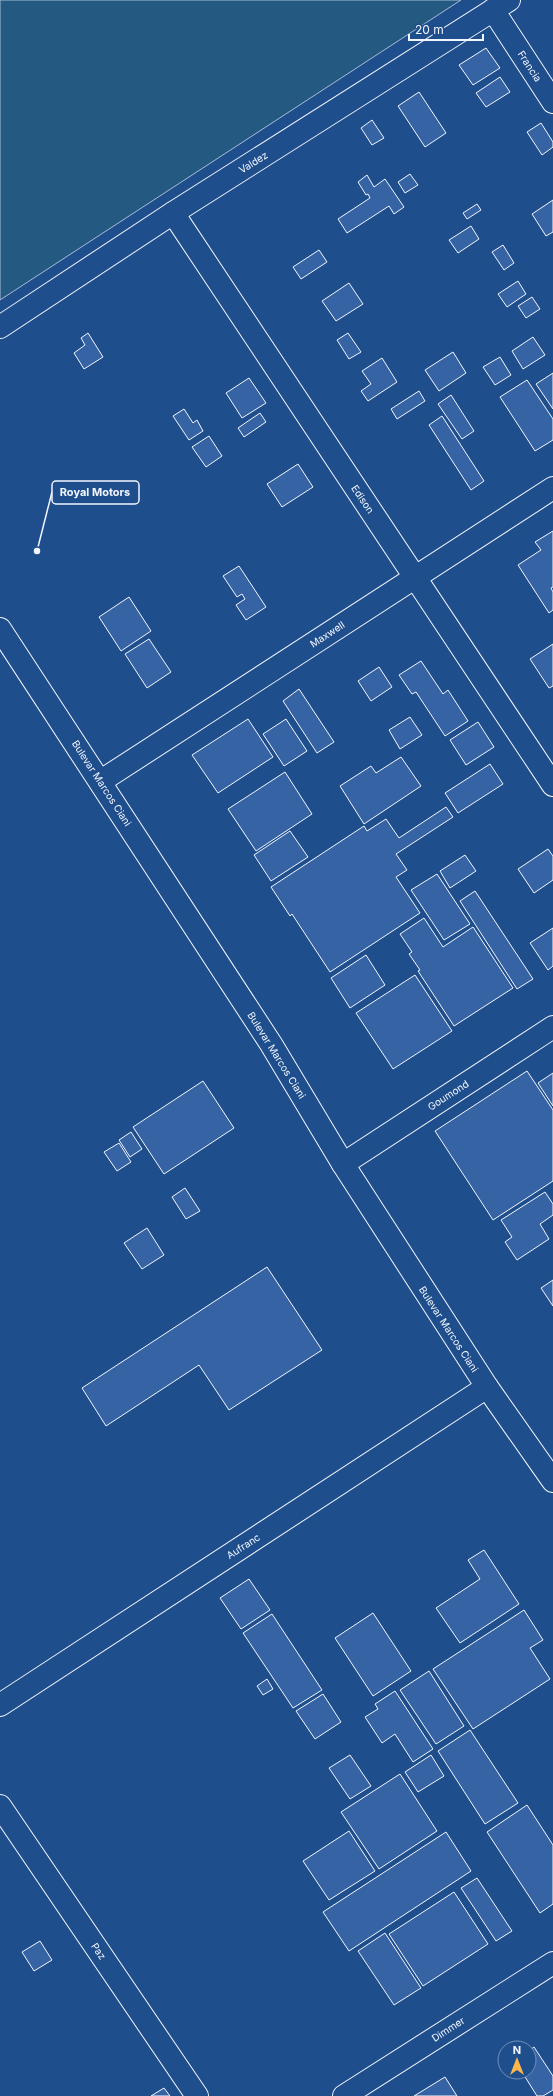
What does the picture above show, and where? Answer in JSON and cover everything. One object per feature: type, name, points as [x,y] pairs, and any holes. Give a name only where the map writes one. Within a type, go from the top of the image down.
[{"type":"main road","name":"Francia","points":[[501,5],[553,102]]},
{"type":"main road","name":"Valdez","points":[[0,327],[173,213],[501,5]]},
{"type":"main road","name":"Edison","points":[[173,213],[414,578],[553,785]]},
{"type":"main road","name":"Maxwell","points":[[101,781],[553,488]]},
{"type":"main road","name":"Bulevar Marcos Ciani","points":[[0,629],[101,781],[271,1044],[343,1164],[487,1387],[553,1481]]},
{"type":"main road","name":"Goumond","points":[[343,1164],[553,1027]]},
{"type":"main road","name":"Aufranc","points":[[0,1705],[487,1387]]},
{"type":"main road","name":"Paz","points":[[0,1806],[197,2096]]},
{"type":"main road","name":"Dimmer","points":[[344,2096],[553,1963]]},
{"type":"shaded area","points":[[0,0],[461,0],[0,300]]},
{"type":"building","points":[[486,48],[500,68],[473,85],[459,65]]},
{"type":"building","points":[[500,77],[510,92],[486,107],[476,93]]},
{"type":"building","points":[[419,92],[446,133],[425,147],[398,106]]},
{"type":"building","points":[[372,120],[384,138],[372,145],[361,128]]},
{"type":"building","points":[[541,123],[553,142],[553,147],[542,155],[527,132]]},
{"type":"building","points":[[410,174],[418,185],[405,193],[398,182]]},
{"type":"building","points":[[367,175],[374,187],[385,179],[404,207],[394,214],[389,206],[347,233],[338,219],[370,198],[368,194],[366,195],[358,182]]},
{"type":"building","points":[[553,200],[553,232],[546,236],[532,214]]},
{"type":"building","points":[[477,204],[481,210],[467,219],[463,213]]},
{"type":"building","points":[[471,226],[479,239],[458,253],[449,240]]},
{"type":"building","points":[[503,245],[514,263],[504,270],[492,252]]},
{"type":"building","points":[[319,250],[327,262],[301,279],[293,267]]},
{"type":"building","points":[[518,281],[526,294],[507,307],[498,294]]},
{"type":"building","points":[[349,283],[363,304],[336,321],[322,301]]},
{"type":"building","points":[[532,297],[540,309],[526,318],[518,306]]},
{"type":"building","points":[[88,333],[103,357],[84,369],[74,353],[85,345],[81,338]]},
{"type":"building","points":[[348,333],[361,352],[349,359],[337,340]]},
{"type":"building","points":[[533,337],[545,355],[523,369],[512,351]]},
{"type":"building","points":[[453,352],[466,373],[439,391],[425,370]]},
{"type":"building","points":[[500,357],[511,375],[495,385],[483,367]]},
{"type":"building","points":[[382,358],[397,382],[368,401],[361,391],[371,384],[362,371]]},
{"type":"building","points":[[553,373],[553,409],[536,384]]},
{"type":"building","points":[[249,378],[266,403],[242,418],[226,393]]},
{"type":"building","points":[[527,380],[553,419],[553,440],[535,451],[500,397]]},
{"type":"building","points":[[419,391],[425,401],[397,419],[391,409]]},
{"type":"building","points":[[451,395],[474,431],[462,439],[438,404]]},
{"type":"building","points":[[184,409],[193,423],[197,420],[203,431],[189,440],[173,416]]},
{"type":"building","points":[[260,413],[266,422],[244,437],[238,428]]},
{"type":"building","points":[[442,416],[484,481],[471,490],[429,425]]},
{"type":"building","points":[[209,436],[222,456],[206,467],[192,447]]},
{"type":"building","points":[[298,464],[313,487],[282,507],[267,484]]},
{"type":"building","points":[[553,531],[553,587],[551,588],[553,592],[553,610],[549,613],[518,565],[541,550],[535,542]]},
{"type":"building","points":[[239,566],[266,607],[246,620],[236,605],[245,599],[242,594],[237,597],[223,576]]},
{"type":"building","points":[[129,597],[151,631],[121,651],[99,617]]},
{"type":"building","points":[[149,639],[171,672],[147,688],[125,654]]},
{"type":"building","points":[[553,644],[553,686],[549,688],[530,659]]},
{"type":"building","points":[[421,661],[443,694],[448,690],[468,721],[445,736],[416,692],[412,694],[399,675]]},
{"type":"building","points":[[379,667],[392,687],[371,701],[358,681]]},
{"type":"building","points":[[299,689],[334,742],[317,753],[283,701]]},
{"type":"building","points":[[410,717],[422,735],[400,749],[389,730]]},
{"type":"building","points":[[248,719],[273,757],[218,793],[192,755]]},
{"type":"building","points":[[286,719],[307,751],[284,766],[263,734]]},
{"type":"building","points":[[478,722],[494,747],[466,765],[450,740]]},
{"type":"building","points":[[401,757],[421,786],[364,824],[340,786],[371,766],[376,773]]},
{"type":"building","points":[[490,764],[503,784],[458,813],[445,793]]},
{"type":"building","points":[[285,772],[312,814],[256,851],[228,809]]},
{"type":"building","points":[[446,807],[453,817],[396,854],[407,870],[396,877],[420,913],[330,972],[292,914],[290,916],[271,887],[364,826],[367,831],[386,819],[399,838]]},
{"type":"building","points":[[290,831],[308,857],[271,881],[254,855]]},
{"type":"building","points":[[548,849],[553,856],[553,880],[534,893],[518,869]]},
{"type":"building","points":[[465,855],[476,871],[450,888],[440,871]]},
{"type":"building","points":[[437,874],[470,924],[444,940],[411,890]]},
{"type":"building","points":[[475,891],[533,979],[517,989],[460,901]]},
{"type":"building","points":[[424,918],[443,947],[473,927],[513,988],[454,1026],[418,971],[420,970],[409,954],[412,952],[400,934]]},
{"type":"building","points":[[553,928],[553,966],[548,970],[530,943]]},
{"type":"building","points":[[366,955],[385,985],[350,1008],[331,978]]},
{"type":"building","points":[[415,975],[452,1031],[393,1069],[356,1013]]},
{"type":"building","points":[[527,1071],[553,1110],[553,1181],[493,1220],[435,1131]]},
{"type":"building","points":[[553,1073],[553,1106],[538,1083]]},
{"type":"building","points":[[203,1081],[234,1128],[164,1174],[133,1127]]},
{"type":"building","points":[[131,1132],[142,1149],[130,1157],[119,1140]]},
{"type":"building","points":[[119,1143],[131,1162],[117,1171],[104,1152]]},
{"type":"building","points":[[185,1188],[200,1211],[186,1219],[172,1197]]},
{"type":"building","points":[[545,1192],[553,1204],[553,1215],[540,1224],[549,1239],[517,1260],[505,1242],[512,1237],[501,1220]]},
{"type":"building","points":[[147,1228],[164,1255],[142,1269],[124,1243]]},
{"type":"building","points":[[267,1267],[322,1350],[229,1410],[199,1365],[106,1426],[82,1388]]},
{"type":"building","points":[[553,1280],[553,1306],[541,1288]]},
{"type":"building","points":[[484,1550],[519,1604],[460,1643],[436,1608],[480,1579],[468,1560]]},
{"type":"building","points":[[249,1579],[270,1610],[241,1629],[220,1598]]},
{"type":"building","points":[[524,1610],[543,1640],[530,1648],[550,1679],[473,1729],[433,1669]]},
{"type":"building","points":[[373,1613],[411,1671],[373,1696],[335,1638]]},
{"type":"building","points":[[272,1614],[322,1690],[293,1708],[243,1633]]},
{"type":"building","points":[[429,1671],[464,1726],[436,1744],[400,1690]]},
{"type":"building","points":[[267,1679],[273,1689],[263,1695],[257,1686]]},
{"type":"building","points":[[395,1691],[433,1749],[413,1762],[395,1734],[382,1743],[365,1717],[378,1709],[375,1704]]},
{"type":"building","points":[[323,1694],[341,1722],[315,1739],[296,1711]]},
{"type":"building","points":[[470,1730],[518,1803],[485,1824],[438,1751]]},
{"type":"building","points":[[350,1755],[371,1786],[350,1799],[329,1768]]},
{"type":"building","points":[[431,1755],[444,1776],[418,1792],[405,1772]]},
{"type":"building","points":[[400,1774],[437,1831],[379,1869],[341,1812]]},
{"type":"building","points":[[527,1805],[553,1845],[553,1904],[540,1913],[487,1832]]},
{"type":"building","points":[[349,1831],[375,1871],[329,1900],[303,1861]]},
{"type":"building","points":[[446,1832],[471,1871],[349,1951],[323,1912]]},
{"type":"building","points":[[477,1878],[512,1931],[496,1941],[461,1888]]},
{"type":"building","points":[[454,1892],[488,1944],[423,1986],[389,1934]]},
{"type":"building","points":[[385,1933],[421,1988],[394,2005],[358,1951]]},
{"type":"building","points":[[40,1941],[52,1960],[34,1971],[22,1952]]},
{"type":"building","points":[[537,2052],[553,2076],[553,2090],[543,2096],[537,2096],[527,2080],[537,2080]]},
{"type":"building","points":[[445,2077],[457,2096],[414,2096]]},
{"type":"building","points":[[164,2088],[170,2096],[151,2096]]},
{"type":"place","name":"Royal Motors","points":[[37,551]]}]
